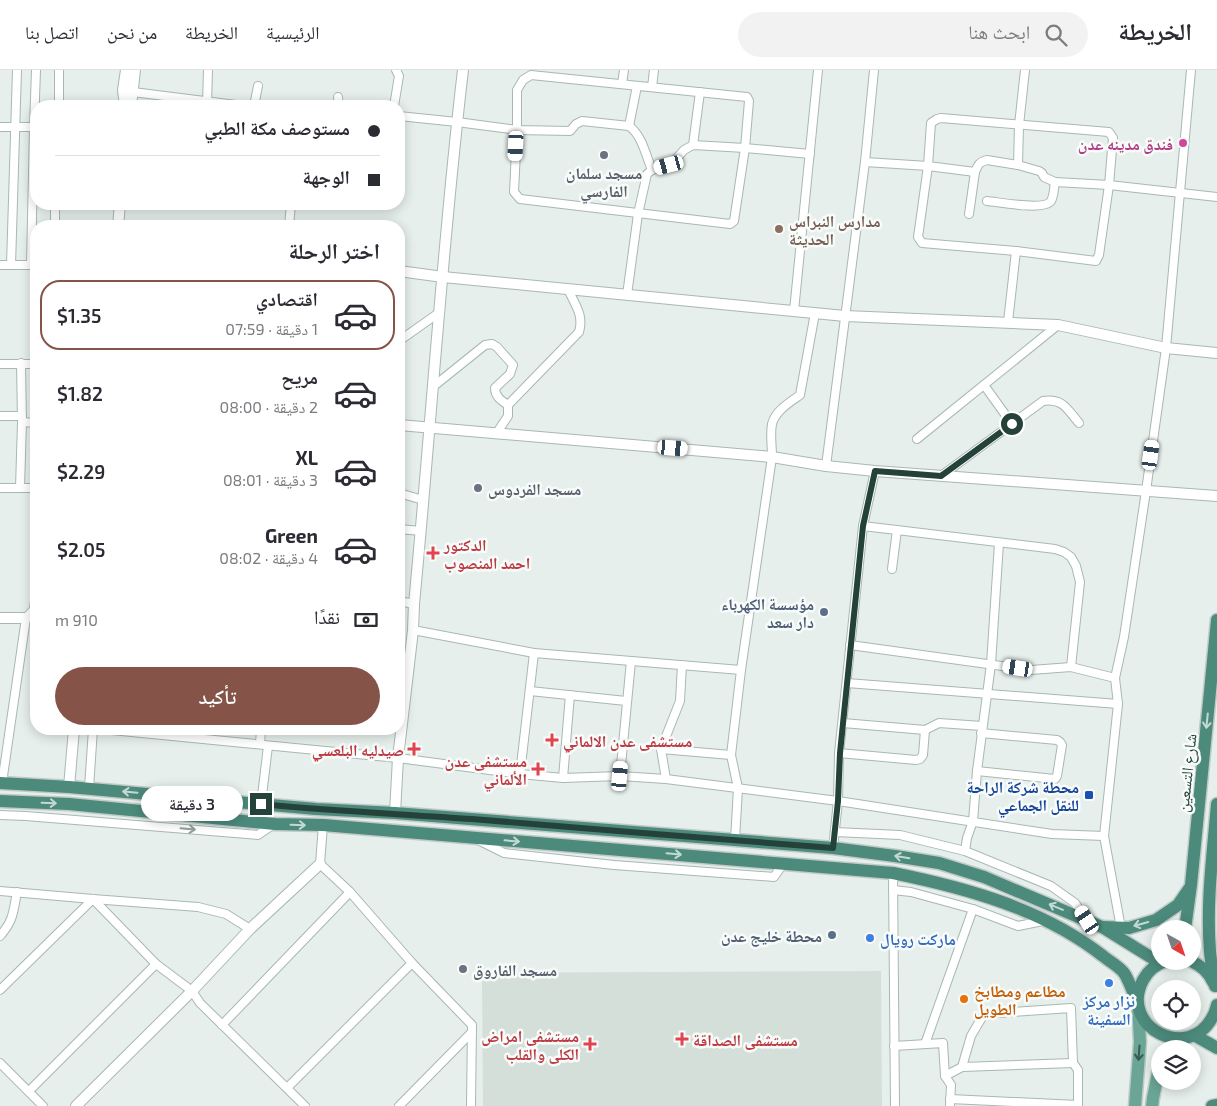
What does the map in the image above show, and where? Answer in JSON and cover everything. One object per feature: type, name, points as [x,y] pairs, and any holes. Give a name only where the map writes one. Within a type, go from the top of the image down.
[{"type":"highway","name":"شارع التسعين","points":[[1186,920],[1217,620]]},
{"type":"highway","points":[[1,783],[88,788],[316,809],[833,848],[895,856],[939,864],[984,877],[1102,927],[1151,955]]},
{"type":"highway","points":[[0,801],[69,804],[275,824],[322,825],[893,873],[937,882],[979,894],[1046,920],[1087,944],[1124,973],[1143,1019],[1152,1030],[1166,1037],[1181,1039],[1194,1035],[1205,1027],[1213,1017],[1217,1005]]},
{"type":"highway","points":[[1216,991],[1210,952],[1217,804]]},
{"type":"highway","points":[[1102,927],[1129,928],[1156,920],[1178,905],[1191,885]]},
{"type":"highway","points":[[1201,967],[1210,974],[1216,991]]},
{"type":"highway","points":[[1138,1004],[1139,988],[1147,973],[1151,970]]},
{"type":"highway","points":[[1194,1035],[1217,1048]]},
{"type":"highway","points":[[1212,1106],[1217,1105]]},
{"type":"main road","points":[[1135,1106],[1140,1042],[1138,1004]]},
{"type":"main road","points":[[1152,1106],[1155,1090]]},
{"type":"street","points":[[10,265],[17,70]]},
{"type":"street","points":[[35,100],[36,70]]},
{"type":"street","points":[[59,70],[59,100]]},
{"type":"street","points":[[124,100],[126,70]]},
{"type":"street","points":[[132,100],[135,70]]},
{"type":"street","points":[[207,100],[208,70]]},
{"type":"street","points":[[395,100],[399,76],[396,70]]},
{"type":"street","points":[[405,699],[413,630],[423,500],[463,70]]},
{"type":"street","points":[[622,84],[624,70]]},
{"type":"street","points":[[652,87],[654,70]]},
{"type":"street","points":[[794,311],[818,70]]},
{"type":"street","points":[[826,466],[865,162],[874,70]]},
{"type":"street","points":[[1018,165],[1019,125],[1025,70]]},
{"type":"street","points":[[1121,928],[1104,836],[1118,704],[1115,678],[1124,637],[1166,348],[1191,70]]},
{"type":"street","points":[[531,75],[637,86],[747,97],[749,99],[745,148],[734,221],[732,223],[520,200],[514,192],[517,90],[524,80],[531,75]]},
{"type":"street","points":[[255,100],[258,86]]},
{"type":"street","points":[[629,126],[637,86]]},
{"type":"street","points":[[133,92],[182,100]]},
{"type":"street","points":[[693,145],[700,92]]},
{"type":"street","points":[[405,117],[517,130],[570,131],[582,120],[629,126],[639,136],[652,170]]},
{"type":"street","points":[[941,118],[1109,132],[1113,138],[1100,255],[1096,261],[1016,251],[922,243],[918,237],[928,166],[931,123],[941,118]]},
{"type":"street","points":[[0,127],[30,127]]},
{"type":"street","points":[[627,295],[638,214],[647,174],[652,170],[669,165],[684,150],[693,145],[810,154]]},
{"type":"street","points":[[969,214],[975,172],[982,161],[987,160],[1018,165],[1039,171],[1044,177],[1055,182],[1109,185],[1217,197]]},
{"type":"street","points":[[865,162],[928,166],[975,172]]},
{"type":"street","points":[[987,201],[1030,206],[1046,205],[1052,200],[1055,182]]},
{"type":"street","points":[[1008,322],[1016,251]]},
{"type":"street","points":[[0,265],[30,265]]},
{"type":"street","points":[[405,271],[443,277],[845,316],[1058,325],[1166,348],[1217,353]]},
{"type":"street","points":[[496,434],[508,416],[508,405],[580,332],[582,323],[568,289]]},
{"type":"street","points":[[405,337],[440,312]]},
{"type":"street","points":[[735,840],[738,788],[731,755],[741,670],[772,457],[772,424],[776,415],[800,395],[815,313]]},
{"type":"street","points":[[917,439],[1058,325]]},
{"type":"street","points":[[434,386],[485,345],[492,344],[513,365],[510,374],[495,388],[495,393],[499,399],[508,405]]},
{"type":"street","points":[[20,488],[21,363]]},
{"type":"street","points":[[0,364],[30,364]]},
{"type":"street","points":[[984,386],[1012,424]]},
{"type":"street","points":[[941,476],[1043,401],[1053,400],[1061,402],[1079,423]]},
{"type":"street","points":[[0,416],[30,421]]},
{"type":"street","points":[[405,426],[772,457],[826,466],[875,471],[1217,496]]},
{"type":"street","points":[[833,848],[850,645],[863,526],[875,471]]},
{"type":"street","points":[[0,488],[30,488]]},
{"type":"street","points":[[405,495],[423,500]]},
{"type":"street","points":[[863,526],[1055,550],[1064,552],[1072,557],[1080,582],[1071,667]]},
{"type":"street","points":[[405,530],[421,531]]},
{"type":"street","points":[[892,569],[897,530]]},
{"type":"street","points":[[965,851],[973,821],[977,771],[991,664],[999,542]]},
{"type":"street","points":[[405,602],[414,604]]},
{"type":"street","points":[[1,783],[26,618],[30,614]]},
{"type":"street","points":[[0,618],[26,618]]},
{"type":"street","points":[[413,630],[534,653],[741,670]]},
{"type":"street","points":[[850,645],[1031,670],[1071,667],[1115,678]]},
{"type":"street","points":[[520,774],[534,653]]},
{"type":"street","points":[[620,776],[631,661]]},
{"type":"street","points":[[666,779],[661,749],[680,701],[682,665]]},
{"type":"street","points":[[405,671],[408,674]]},
{"type":"street","points":[[847,683],[1118,704]]},
{"type":"street","points":[[530,691],[626,702]]},
{"type":"street","points":[[563,778],[570,695]]},
{"type":"street","points":[[843,723],[925,730],[939,723],[1057,740],[1062,745],[1057,776],[1052,780],[977,771]]},
{"type":"street","points":[[840,753],[920,759],[923,755],[925,730]]},
{"type":"street","points":[[69,787],[73,735]]},
{"type":"street","points":[[88,788],[92,735]]},
{"type":"street","points":[[165,735],[398,758],[563,778],[620,776],[666,779],[838,801],[1052,834],[1104,836]]},
{"type":"street","points":[[260,744],[261,735]]},
{"type":"street","points":[[395,814],[401,735]]},
{"type":"street","points":[[261,804],[268,746]]},
{"type":"street","points":[[661,749],[731,755]]},
{"type":"street","points":[[0,815],[258,835],[275,824]]},
{"type":"street","points":[[76,1106],[192,991],[250,929],[320,864],[322,825]]},
{"type":"street","points":[[835,832],[900,835],[965,851],[1051,886],[1075,903],[1087,920]]},
{"type":"street","points":[[320,864],[350,892],[412,963],[472,1025],[472,1106]]},
{"type":"street","points":[[893,873],[895,1106]]},
{"type":"street","points":[[893,890],[911,892],[974,909],[1018,926],[1046,920]]},
{"type":"street","points":[[0,891],[198,907],[226,914],[250,929]]},
{"type":"street","points":[[0,936],[12,917],[17,892]]},
{"type":"street","points":[[222,1025],[350,892]]},
{"type":"street","points":[[93,899],[156,964],[192,991],[200,1003],[306,1106]]},
{"type":"street","points":[[0,990],[93,899]]},
{"type":"street","points":[[925,1044],[974,909]]},
{"type":"street","points":[[287,1088],[412,963]]},
{"type":"street","points":[[29,1091],[156,964]]},
{"type":"street","points":[[894,1046],[943,1043],[945,1076],[951,1084],[950,1103],[1078,1106],[1078,1070],[1073,1062],[1071,1008],[984,1014],[971,1036],[962,1067]]},
{"type":"street","points":[[399,1106],[472,1032]]},
{"type":"street","points":[[945,1076],[962,1067],[1073,1062]]},
{"type":"street","points":[[0,1063],[43,1106]]},
{"type":"shaded area","name":"مستشفى الصداقة","points":[[881,971],[882,1106],[483,1106],[482,973]]},
{"type":"place","name":"فندق مدينه عدن","points":[[1183,143]]},
{"type":"place","name":"مسجد سلمان الفارسي","points":[[604,155]]},
{"type":"place","name":"مدارس النبراس الحديثة","points":[[779,229]]},
{"type":"place","name":"مسجد الفردوس","points":[[478,488]]},
{"type":"place","name":"الدكتور احمد المنصوب","points":[[433,553]]},
{"type":"place","name":"مؤسسة الكهرباء دار سعد","points":[[824,612]]},
{"type":"place","name":"مستشفى عدن الالماني","points":[[552,740]]},
{"type":"place","name":"صيدليه البلعسي","points":[[414,749]]},
{"type":"place","name":"مستشفى عدن الألماني","points":[[538,769]]},
{"type":"place","name":"محطة شركة الراحة للنقل الجماعي","points":[[1089,795]]},
{"type":"place","name":"محطة خليج عدن","points":[[832,935]]},
{"type":"place","name":"ماركت رويال","points":[[870,938]]},
{"type":"place","name":"مسجد الفاروق","points":[[463,969]]},
{"type":"place","name":"نزار مركز السفينة","points":[[1109,983]]},
{"type":"place","name":"مطاعم ومطابخ الطويل","points":[[964,999]]},
{"type":"place","name":"مستشفى الصداقة","points":[[682,1039]]},
{"type":"place","name":"مستشفى امراض الكلى والقلب","points":[[590,1044]]},
{"type":"route","points":[[261,804],[833,848],[838,801],[840,753],[863,526],[875,471],[941,476],[1012,424]]}]
